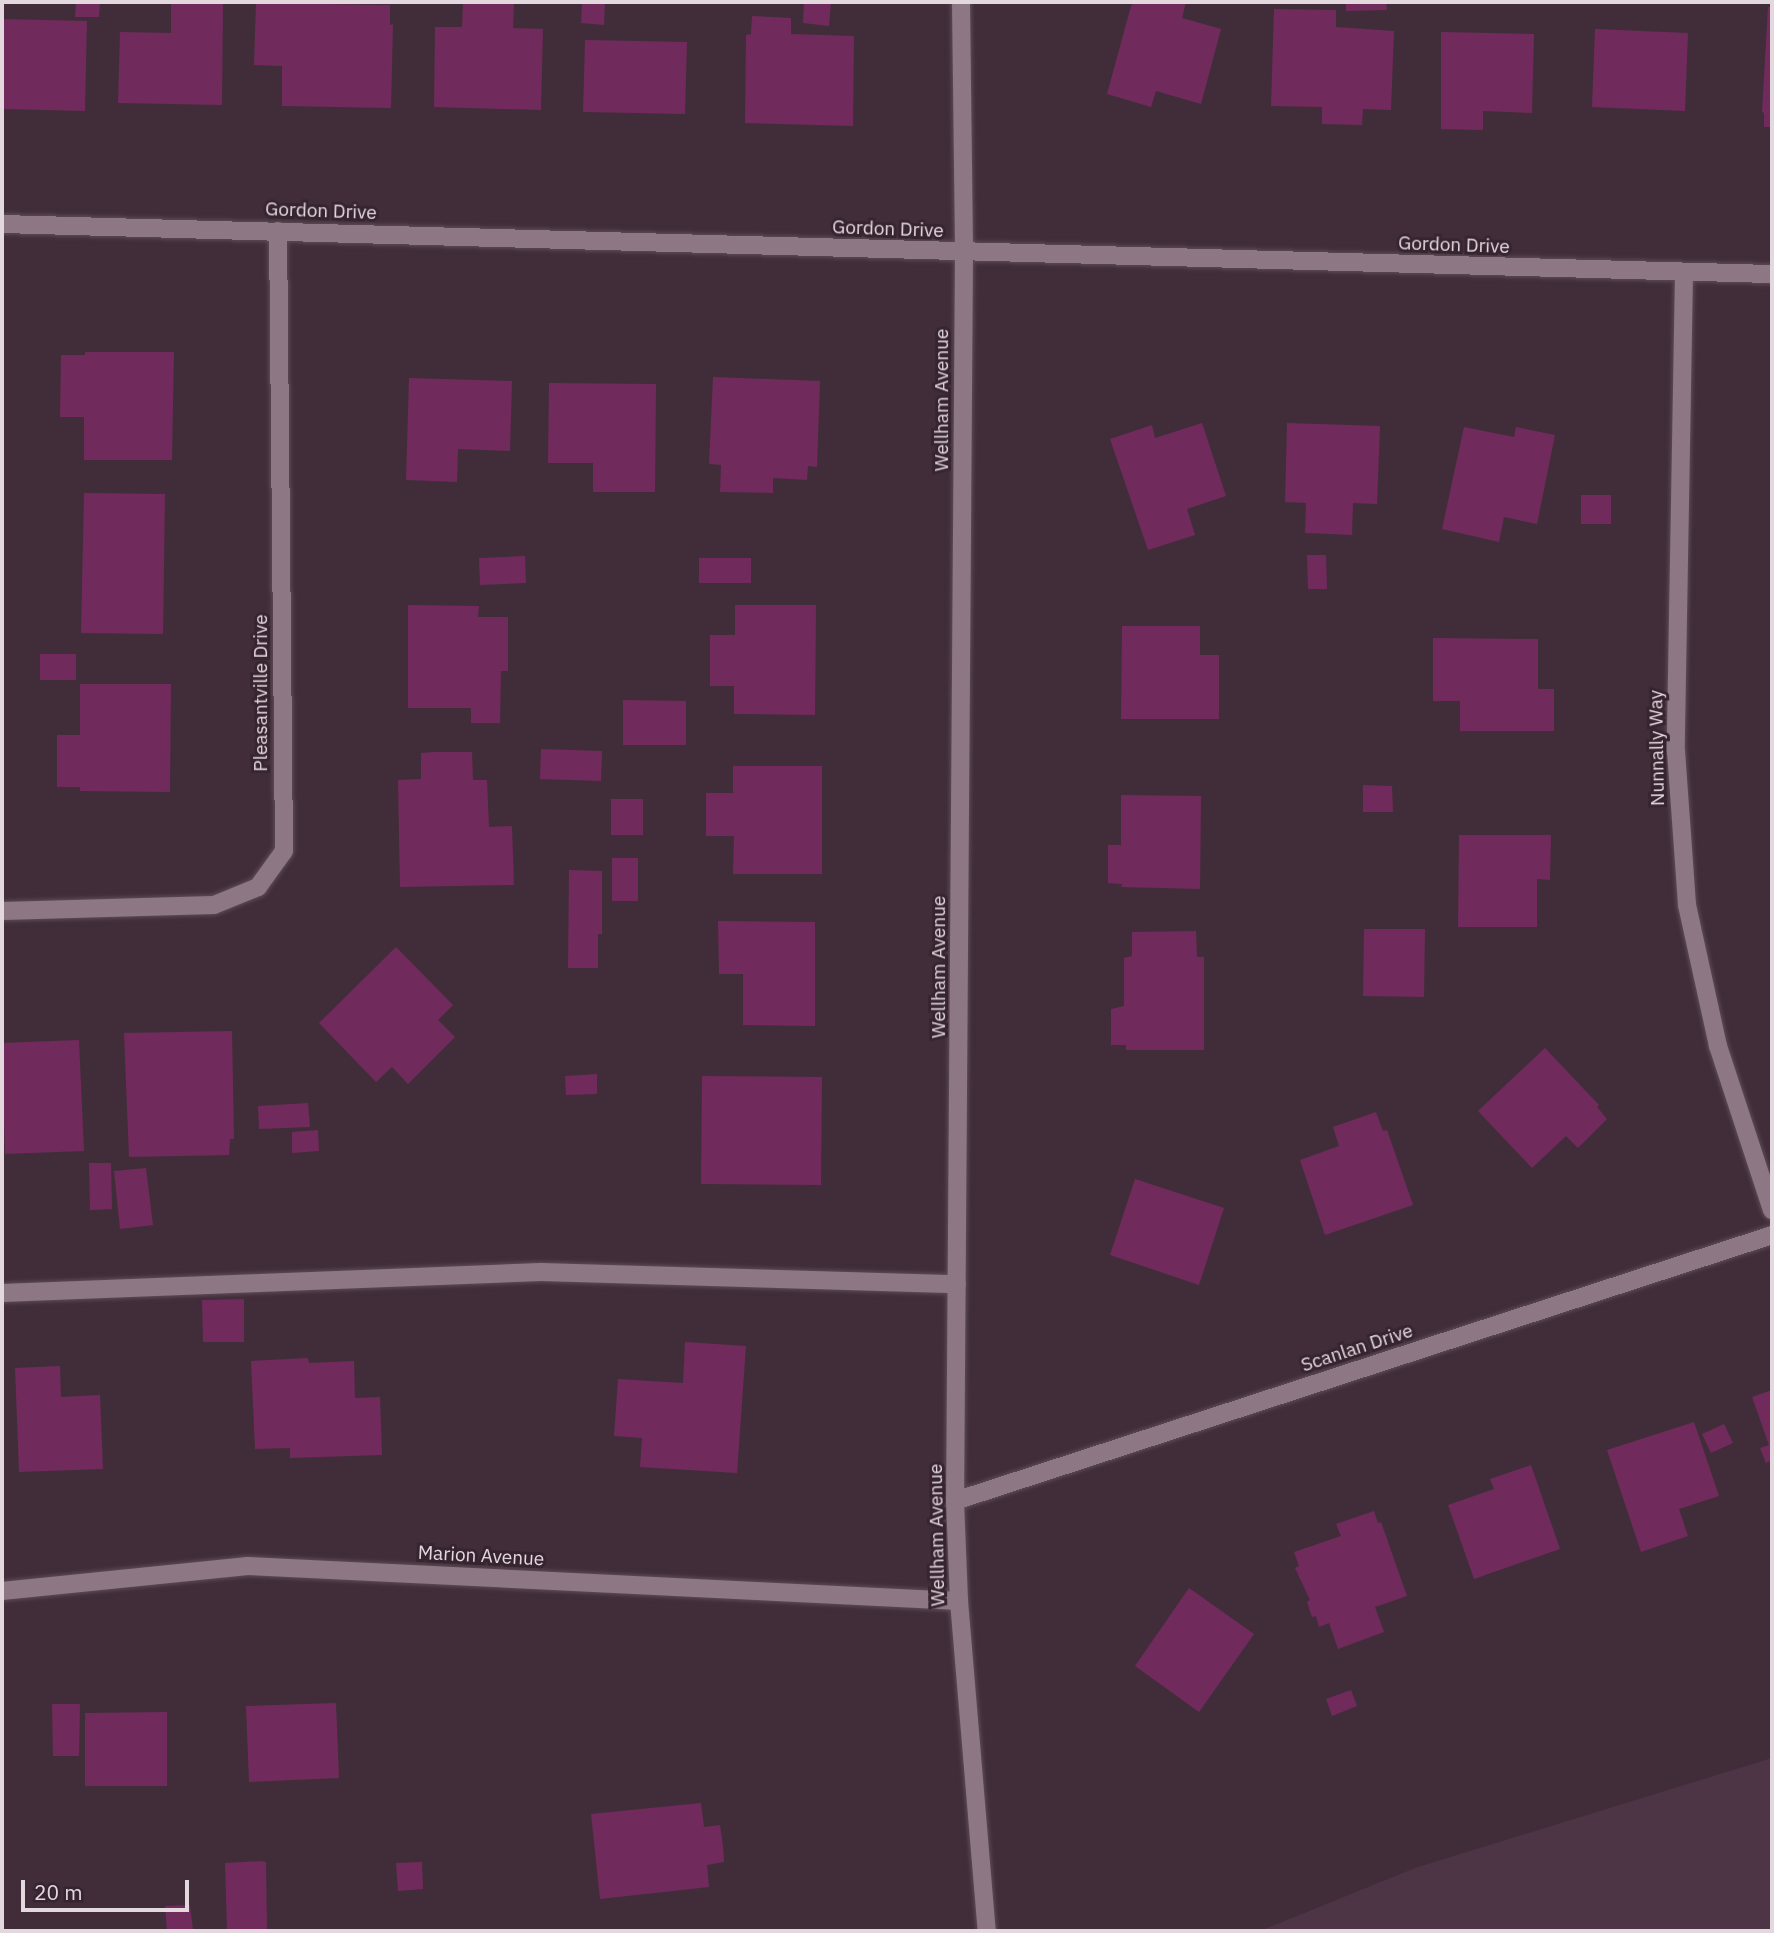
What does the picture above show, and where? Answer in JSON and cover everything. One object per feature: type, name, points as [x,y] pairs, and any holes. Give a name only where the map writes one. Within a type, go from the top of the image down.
[{"type":"street","name":"Wellham Avenue","points":[[961,2],[964,252],[955,1501],[958,1601],[987,1931]]},
{"type":"street","name":"Gordon Drive","points":[[2,224],[1772,274]]},
{"type":"street","name":"Pleasantville Drive","points":[[2,911],[214,905],[258,887],[284,851],[278,231]]},
{"type":"street","name":"Nunnally Way","points":[[1684,273],[1675,751],[1686,905],[1718,1045],[1772,1210]]},
{"type":"street","name":"Scanlan Drive","points":[[955,1501],[1772,1235]]},
{"type":"street","points":[[2,1293],[541,1272],[957,1284]]},
{"type":"street","name":"Marion Avenue","points":[[2,1591],[248,1566],[958,1601]]},
{"type":"shaded area","points":[[1772,1758],[1772,1931],[1260,1931],[1415,1868]]},
{"type":"building","points":[[76,2],[100,2],[99,17],[75,17]]},
{"type":"building","points":[[463,2],[514,4],[513,28],[543,29],[541,110],[434,107],[435,27],[462,27]]},
{"type":"building","points":[[582,2],[605,2],[604,25],[581,23]]},
{"type":"building","points":[[804,2],[831,2],[829,26],[803,23]]},
{"type":"building","points":[[1135,2],[1186,2],[1182,18],[1221,29],[1201,104],[1156,91],[1151,107],[1107,94],[1131,6]]},
{"type":"building","points":[[1346,2],[1386,2],[1387,10],[1346,11]]},
{"type":"building","points":[[171,3],[223,4],[222,105],[118,103],[120,32],[171,33]]},
{"type":"building","points":[[256,3],[390,5],[390,25],[393,24],[391,108],[282,106],[282,66],[254,65]]},
{"type":"building","points":[[1768,7],[1772,7],[1772,127],[1764,127],[1762,112]]},
{"type":"building","points":[[1274,9],[1336,10],[1336,27],[1394,31],[1391,110],[1363,109],[1362,125],[1322,124],[1322,107],[1271,106]]},
{"type":"building","points":[[752,16],[791,18],[791,34],[854,36],[853,126],[745,123],[746,35],[751,34]]},
{"type":"building","points":[[2,19],[87,21],[85,111],[2,109]]},
{"type":"building","points":[[1595,29],[1688,33],[1685,111],[1592,107]]},
{"type":"building","points":[[1441,32],[1534,34],[1532,113],[1483,111],[1483,130],[1441,129]]},
{"type":"building","points":[[585,40],[687,42],[685,114],[583,112]]},
{"type":"building","points":[[85,352],[174,352],[172,460],[84,460],[84,417],[60,417],[61,355],[85,355]]},
{"type":"building","points":[[713,377],[820,381],[817,467],[808,466],[807,480],[773,478],[773,493],[720,492],[721,465],[709,464]]},
{"type":"building","points":[[409,378],[512,381],[510,451],[458,449],[457,482],[406,480]]},
{"type":"building","points":[[549,383],[656,384],[655,492],[593,492],[593,463],[548,463]]},
{"type":"building","points":[[1202,423],[1226,496],[1187,509],[1195,535],[1148,550],[1110,439],[1152,425],[1155,438]]},
{"type":"building","points":[[1287,423],[1380,426],[1377,504],[1353,503],[1352,535],[1305,533],[1306,503],[1285,502]]},
{"type":"building","points":[[1464,427],[1514,437],[1516,427],[1555,435],[1537,524],[1504,517],[1499,542],[1442,529]]},
{"type":"building","points":[[84,493],[165,494],[163,634],[81,633]]},
{"type":"building","points":[[1581,495],[1611,495],[1611,524],[1581,524]]},
{"type":"building","points":[[1307,555],[1326,555],[1327,589],[1308,589]]},
{"type":"building","points":[[525,556],[526,583],[480,585],[479,558]]},
{"type":"building","points":[[699,558],[751,558],[751,583],[699,583]]},
{"type":"building","points":[[408,605],[479,606],[478,617],[508,617],[508,671],[501,671],[500,723],[471,723],[471,708],[408,708]]},
{"type":"building","points":[[735,605],[816,605],[815,715],[734,714],[734,686],[710,686],[710,635],[735,635]]},
{"type":"building","points":[[1122,626],[1200,626],[1200,655],[1219,655],[1219,719],[1121,719]]},
{"type":"building","points":[[1433,638],[1538,639],[1538,689],[1554,689],[1554,731],[1460,731],[1460,701],[1433,701]]},
{"type":"building","points":[[40,654],[76,654],[76,680],[40,680]]},
{"type":"building","points":[[80,684],[171,684],[170,792],[80,791],[80,787],[57,787],[57,735],[80,735]]},
{"type":"building","points":[[623,700],[686,701],[686,745],[623,745]]},
{"type":"building","points":[[541,749],[602,751],[601,781],[540,779]]},
{"type":"building","points":[[472,752],[473,780],[487,780],[489,827],[512,826],[514,885],[400,887],[398,780],[421,779],[421,753]]},
{"type":"building","points":[[733,766],[822,766],[822,874],[733,874],[734,836],[706,836],[706,793],[733,793]]},
{"type":"building","points":[[1363,785],[1392,786],[1393,812],[1363,812]]},
{"type":"building","points":[[1121,795],[1201,796],[1200,889],[1121,887],[1122,884],[1108,883],[1108,845],[1121,845]]},
{"type":"building","points":[[611,799],[643,799],[643,835],[611,835]]},
{"type":"building","points":[[1459,835],[1551,835],[1550,880],[1537,879],[1537,927],[1458,927]]},
{"type":"building","points":[[612,858],[638,858],[638,901],[612,901]]},
{"type":"building","points":[[569,870],[602,871],[602,934],[598,934],[598,968],[568,968]]},
{"type":"building","points":[[718,921],[815,922],[815,1026],[743,1025],[743,974],[719,974]]},
{"type":"building","points":[[1364,929],[1425,929],[1424,997],[1363,996]]},
{"type":"building","points":[[1196,931],[1197,957],[1204,957],[1204,1050],[1126,1050],[1126,1045],[1111,1045],[1111,1009],[1124,1006],[1124,958],[1132,956],[1132,932]]},
{"type":"building","points":[[396,947],[453,1005],[438,1020],[455,1037],[408,1084],[392,1067],[376,1082],[319,1023]]},
{"type":"building","points":[[232,1031],[234,1139],[230,1139],[229,1155],[129,1157],[124,1033]]},
{"type":"building","points":[[79,1040],[84,1151],[5,1154],[2,1124],[2,1043]]},
{"type":"building","points":[[1545,1048],[1599,1105],[1597,1107],[1607,1119],[1578,1148],[1566,1136],[1532,1168],[1478,1111]]},
{"type":"building","points":[[597,1074],[597,1094],[566,1095],[565,1076]]},
{"type":"building","points":[[702,1076],[822,1077],[821,1185],[701,1184]]},
{"type":"building","points":[[308,1103],[310,1127],[259,1129],[258,1106]]},
{"type":"building","points":[[1376,1112],[1383,1131],[1387,1130],[1413,1205],[1325,1235],[1300,1160],[1339,1146],[1333,1127]]},
{"type":"building","points":[[318,1130],[319,1151],[292,1153],[292,1132]]},
{"type":"building","points":[[89,1163],[111,1163],[112,1209],[90,1210]]},
{"type":"building","points":[[146,1168],[153,1225],[120,1229],[114,1171]]},
{"type":"building","points":[[1135,1179],[1224,1208],[1199,1285],[1110,1255]]},
{"type":"building","points":[[244,1299],[244,1342],[203,1342],[202,1300]]},
{"type":"building","points":[[685,1342],[746,1346],[737,1473],[640,1467],[642,1438],[614,1436],[618,1379],[683,1383]]},
{"type":"building","points":[[308,1358],[309,1363],[354,1361],[355,1398],[380,1397],[382,1455],[290,1458],[290,1448],[255,1449],[251,1361]]},
{"type":"building","points":[[60,1366],[61,1397],[100,1395],[103,1469],[19,1472],[15,1368]]},
{"type":"building","points":[[1772,1390],[1772,1460],[1766,1463],[1760,1448],[1769,1445],[1752,1397]]},
{"type":"building","points":[[1694,1422],[1719,1496],[1679,1509],[1688,1536],[1641,1552],[1607,1450]]},
{"type":"building","points":[[1724,1424],[1733,1443],[1711,1453],[1702,1434]]},
{"type":"building","points":[[1531,1465],[1560,1549],[1474,1579],[1448,1505],[1494,1489],[1490,1479]]},
{"type":"building","points":[[1374,1511],[1378,1523],[1381,1522],[1407,1596],[1375,1607],[1384,1632],[1338,1649],[1329,1623],[1319,1627],[1316,1616],[1312,1617],[1307,1602],[1310,1600],[1295,1568],[1299,1566],[1294,1552],[1341,1536],[1336,1524]]},
{"type":"building","points":[[1189,1588],[1254,1634],[1199,1712],[1135,1666]]},
{"type":"building","points":[[1351,1690],[1357,1706],[1332,1716],[1326,1699]]},
{"type":"building","points":[[336,1703],[339,1778],[249,1782],[246,1706]]},
{"type":"building","points":[[52,1704],[80,1704],[79,1756],[53,1756]]},
{"type":"building","points":[[167,1712],[167,1786],[85,1786],[85,1713]]},
{"type":"building","points":[[701,1803],[704,1827],[720,1825],[723,1846],[724,1862],[707,1865],[709,1887],[600,1899],[591,1814]]},
{"type":"building","points":[[266,1862],[267,1931],[227,1931],[225,1863]]},
{"type":"building","points":[[422,1862],[423,1889],[398,1891],[396,1863]]},
{"type":"building","points":[[190,1905],[193,1930],[167,1931],[165,1906]]}]
